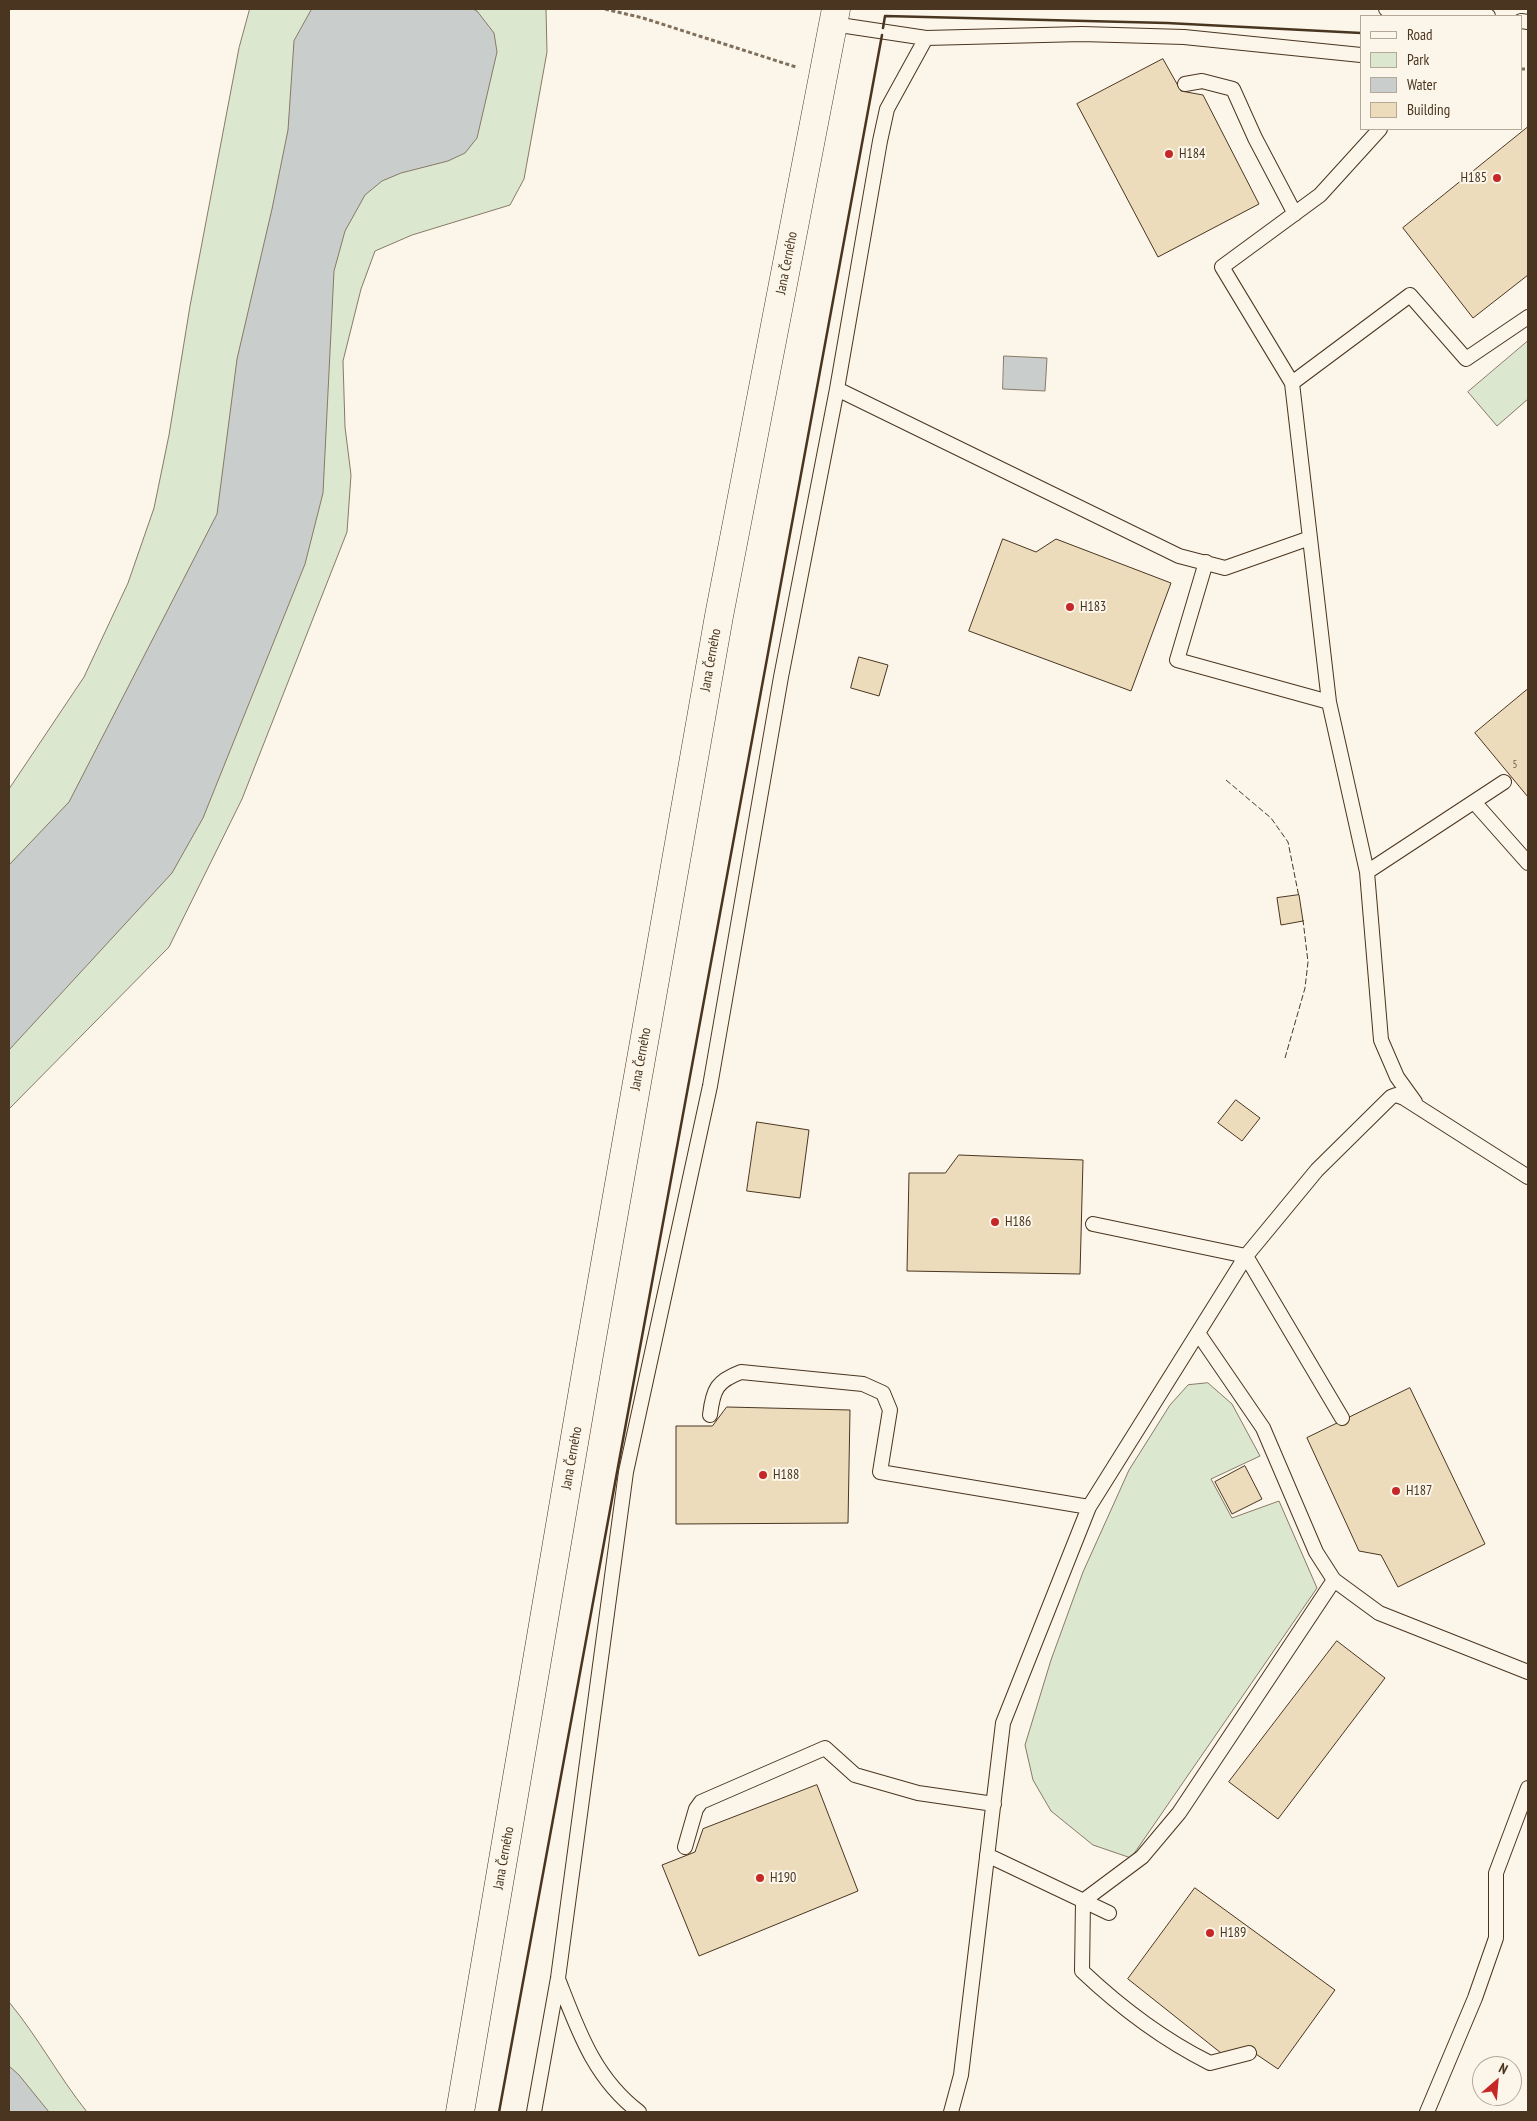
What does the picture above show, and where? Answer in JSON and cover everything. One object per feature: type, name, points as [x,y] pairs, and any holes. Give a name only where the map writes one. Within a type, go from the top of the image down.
[{"type":"street","name":"Jana Černého","points":[[460,2112],[589,1355],[717,626],[834,16]]},
{"type":"lane","points":[[1386,9],[1471,15]]},
{"type":"lane","points":[[834,16],[926,38],[1082,34],[1184,37],[1360,55]]},
{"type":"lane","points":[[534,2112],[558,1978],[626,1472],[710,1086],[779,687],[837,390],[887,109],[926,38]]},
{"type":"lane","points":[[1185,84],[1202,81],[1233,89],[1255,138],[1295,214]]},
{"type":"lane","points":[[1379,130],[1320,195],[1222,267],[1292,382],[1329,702],[1367,872],[1380,1040],[1397,1077],[1418,1107]]},
{"type":"lane","points":[[1292,382],[1410,295],[1466,359],[1528,317]]},
{"type":"lane","points":[[837,390],[1179,556],[1225,568],[1310,538]]},
{"type":"lane","points":[[1206,562],[1177,660],[1329,702]]},
{"type":"lane","points":[[1367,872],[1504,782]]},
{"type":"lane","points":[[1474,802],[1528,863]]},
{"type":"lane","points":[[951,2112],[960,2075],[1004,1723],[1089,1507],[1246,1256],[1317,1170],[1391,1097],[1396,1095],[1418,1107],[1528,1178]]},
{"type":"lane","points":[[1093,1224],[1246,1256],[1342,1418]]},
{"type":"lane","points":[[1198,1332],[1263,1428],[1316,1552],[1334,1580],[1379,1613],[1528,1672]]},
{"type":"lane","points":[[710,1415],[712,1395],[724,1378],[741,1372],[863,1384],[883,1393],[890,1410],[880,1472],[1089,1507]]},
{"type":"lane","points":[[1083,1901],[1142,1857],[1179,1813],[1334,1580]]},
{"type":"lane","points":[[685,1848],[696,1809],[701,1802],[825,1748],[855,1775],[918,1792],[994,1804]]},
{"type":"lane","points":[[1428,2112],[1475,1998],[1496,1938],[1496,1873],[1528,1788]]},
{"type":"lane","points":[[987,1855],[1109,1913]]},
{"type":"lane","points":[[1083,1901],[1082,1971],[1104,1992],[1187,2052],[1210,2063],[1250,2054]]},
{"type":"lane","points":[[558,1978],[584,2046],[619,2097],[639,2112]]},
{"type":"path","points":[[605,9],[642,18],[823,75]]},
{"type":"green space","points":[[250,9],[546,9],[547,52],[524,179],[510,205],[412,235],[375,251],[361,289],[343,361],[345,427],[351,475],[347,532],[242,799],[169,947],[9,1109],[9,789],[84,677],[128,583],[154,508],[239,48]]},
{"type":"green space","points":[[1528,341],[1528,399],[1497,426],[1468,392]]},
{"type":"green space","points":[[1208,1383],[1232,1404],[1260,1456],[1211,1479],[1232,1518],[1279,1501],[1317,1588],[1131,1858],[1093,1845],[1051,1811],[1033,1780],[1025,1745],[1051,1660],[1083,1572],[1129,1470],[1170,1405],[1188,1385]]},
{"type":"green space","points":[[9,2002],[67,2085],[87,2112],[9,2112]]},
{"type":"water","points":[[312,9],[473,9],[477,11],[494,33],[497,52],[477,138],[465,153],[448,161],[401,173],[382,181],[365,195],[345,231],[334,271],[323,493],[305,564],[203,818],[172,873],[9,1050],[9,865],[69,802],[217,514],[237,359],[272,209],[288,130],[294,41]]},
{"type":"water","points":[[1004,356],[1047,358],[1045,391],[1003,389]]},
{"type":"water","points":[[9,2066],[19,2075],[49,2112],[9,2112]]},
{"type":"building","name":"H184","points":[[1163,59],[1181,91],[1203,95],[1259,204],[1158,257],[1077,104]]},
{"type":"building","name":"H185","points":[[1528,127],[1528,275],[1473,318],[1403,228]]},
{"type":"building","name":"H183","points":[[1003,539],[1036,552],[1056,539],[1171,583],[1131,691],[969,631]]},
{"type":"building","points":[[859,657],[888,665],[879,696],[851,688]]},
{"type":"building","points":[[1528,689],[1528,797],[1475,733]]},
{"type":"building","points":[[1299,895],[1303,921],[1281,925],[1277,898]]},
{"type":"building","points":[[1236,1100],[1260,1118],[1242,1141],[1218,1123]]},
{"type":"building","points":[[757,1122],[809,1130],[800,1198],[747,1191]]},
{"type":"building","name":"H186","points":[[959,1155],[1083,1160],[1080,1274],[907,1271],[909,1173],[945,1173]]},
{"type":"building","name":"H187","points":[[1410,1388],[1485,1544],[1398,1587],[1381,1555],[1359,1551],[1307,1438]]},
{"type":"building","name":"H188","points":[[727,1407],[850,1410],[848,1523],[676,1524],[676,1426],[712,1426]]},
{"type":"building","points":[[1245,1466],[1262,1499],[1232,1514],[1215,1482]]},
{"type":"building","points":[[1337,1641],[1385,1678],[1278,1819],[1229,1782]]},
{"type":"building","name":"H190","points":[[817,1785],[858,1891],[699,1956],[662,1865],[695,1852],[703,1829]]},
{"type":"building","name":"H189","points":[[1195,1888],[1335,1990],[1278,2069],[1247,2048],[1221,2053],[1128,1979]]},
{"type":"fence","points":[[1226,780],[1271,818],[1288,842],[1299,897]]},
{"type":"fence","points":[[1285,1058],[1305,988],[1308,962],[1303,920]]},
{"type":"wall","points":[[883,28],[885,16],[1167,23],[1360,33]]},
{"type":"wall","points":[[499,2112],[882,35]]},
{"type":"place","name":"H184","points":[[1169,154]]},
{"type":"place","name":"H185","points":[[1497,178]]},
{"type":"place","name":"H183","points":[[1070,607]]},
{"type":"place","name":"H186","points":[[995,1222]]},
{"type":"place","name":"H188","points":[[763,1475]]},
{"type":"place","name":"H187","points":[[1396,1491]]},
{"type":"place","name":"H190","points":[[760,1878]]},
{"type":"place","name":"H189","points":[[1210,1933]]}]
